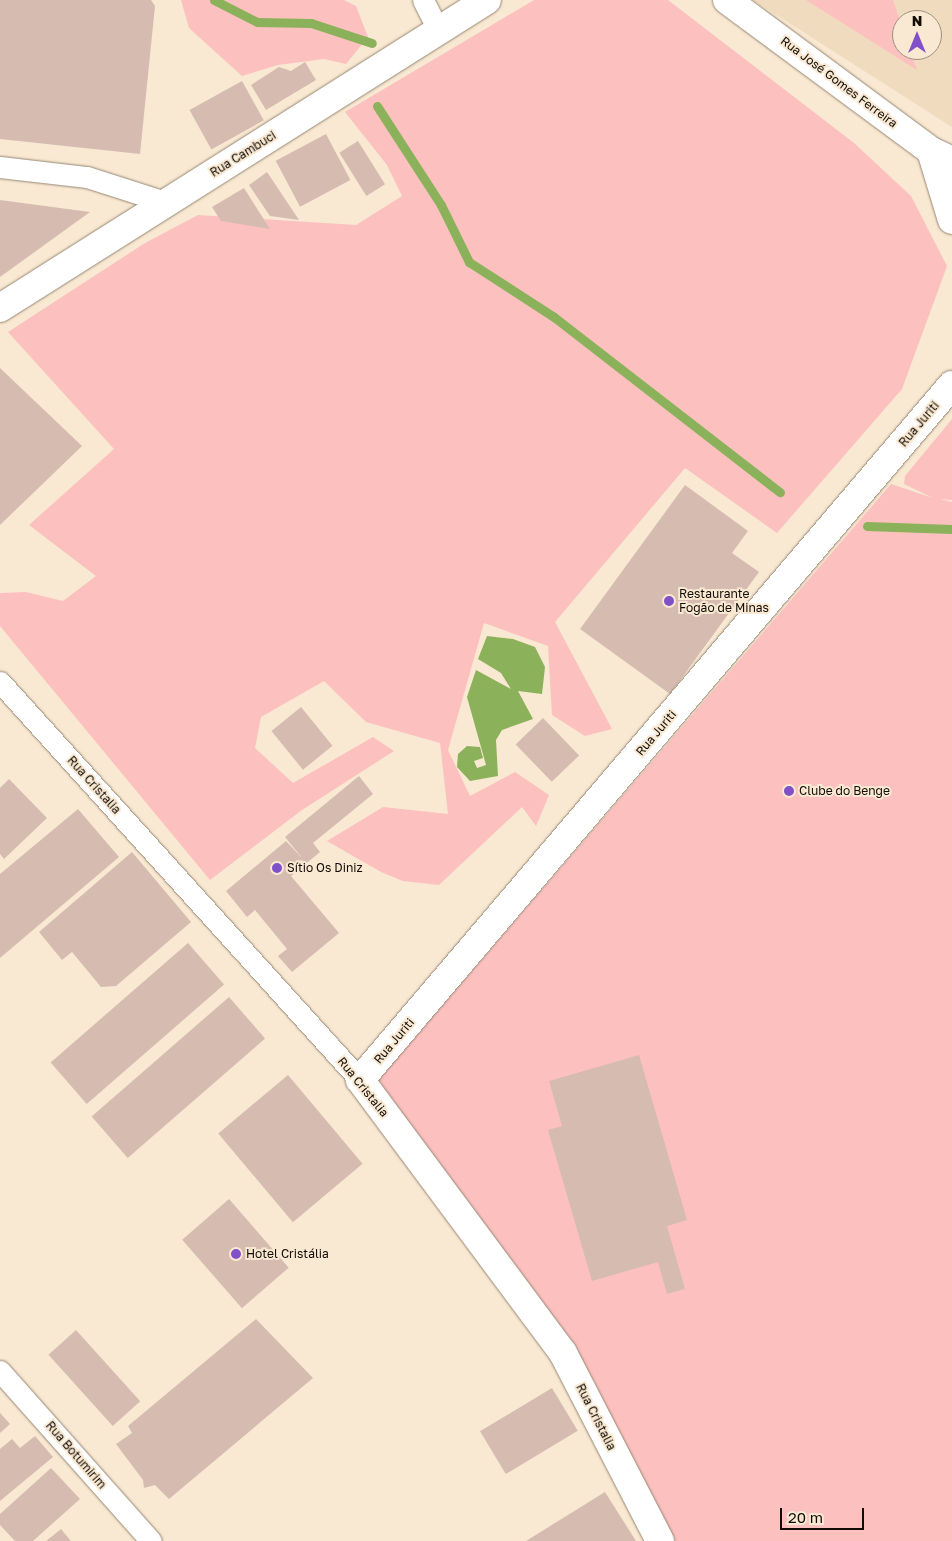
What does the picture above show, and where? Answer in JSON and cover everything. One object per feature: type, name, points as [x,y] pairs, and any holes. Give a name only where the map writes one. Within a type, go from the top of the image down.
[{"type":"street","points":[[423,0],[439,32],[461,0]]},
{"type":"street","name":"Rua Cambuci","points":[[0,308],[487,0]]},
{"type":"street","name":"Rua José Gomes Ferreira","points":[[728,0],[942,156]]},
{"type":"street","points":[[942,156],[952,220]]},
{"type":"street","points":[[0,167],[86,177],[165,202]]},
{"type":"street","name":"Rua Juriti","points":[[360,1080],[952,385]]},
{"type":"street","name":"Rua Cristalia","points":[[0,682],[360,1080],[564,1353],[660,1541]]},
{"type":"street","name":"Rua Botumirim","points":[[0,1371],[151,1541]]},
{"type":"shaded area","points":[[181,0],[344,0],[356,6],[368,37],[346,64],[324,59],[278,65],[242,76],[189,28]]},
{"type":"shaded area","points":[[534,0],[668,0],[854,143],[911,196],[947,266],[902,389],[777,533],[685,468],[555,622],[612,729],[585,736],[552,715],[548,646],[484,623],[448,750],[470,796],[515,772],[549,795],[536,826],[522,807],[439,885],[403,881],[381,872],[327,841],[383,807],[448,814],[440,743],[366,722],[324,681],[261,717],[255,748],[293,783],[373,737],[394,751],[302,810],[210,880],[0,626],[0,593],[26,592],[63,601],[96,576],[29,525],[114,449],[8,332],[145,243],[198,215],[356,225],[402,196],[387,165],[345,112]]},
{"type":"shaded area","points":[[753,0],[952,0],[952,127]]},
{"type":"shaded area","points":[[806,0],[893,0],[896,10],[892,10],[892,54]]},
{"type":"shaded area","points":[[901,60],[914,60],[917,70]]},
{"type":"shaded area","name":"Clube do Benge","points":[[952,419],[952,500],[940,499],[952,502],[952,1541],[665,1541],[594,1381],[378,1080],[891,484],[933,498],[904,484],[905,476]]},
{"type":"shaded area","points":[[487,636],[513,639],[535,647],[545,667],[542,694],[518,691],[533,719],[502,730],[496,740],[498,776],[470,781],[457,767],[458,754],[467,746],[480,747],[483,758],[474,761],[477,768],[486,765],[467,697],[476,670],[511,689],[501,673],[478,659]]},
{"type":"building","points":[[0,0],[151,0],[155,6],[140,154],[0,139]]},
{"type":"building","points":[[305,62],[316,80],[266,110],[251,85],[279,67],[291,71]]},
{"type":"building","points":[[242,81],[264,120],[211,149],[190,110]]},
{"type":"building","points":[[326,134],[350,180],[300,207],[276,161]]},
{"type":"building","points":[[358,141],[385,184],[366,196],[339,153]]},
{"type":"building","points":[[267,172],[299,220],[270,216],[249,185]]},
{"type":"building","points":[[244,188],[270,229],[221,221],[212,207]]},
{"type":"building","points":[[0,200],[90,212],[0,277]]},
{"type":"building","points":[[0,368],[82,446],[0,525]]},
{"type":"building","name":"Restaurante Fogão de Minas","points":[[685,485],[748,531],[732,553],[759,572],[670,694],[580,629]]},
{"type":"building","points":[[301,707],[332,746],[303,770],[271,731]]},
{"type":"building","points":[[543,718],[579,755],[552,782],[516,744]]},
{"type":"building","name":"Sítio Os Diniz","points":[[359,776],[373,794],[313,843],[320,852],[291,876],[339,933],[292,972],[278,956],[287,949],[255,910],[247,917],[226,891],[286,841],[303,859],[285,837]]},
{"type":"building","points":[[9,779],[47,818],[4,859],[0,854],[0,788]]},
{"type":"building","points":[[78,809],[119,857],[0,958],[0,874]]},
{"type":"building","points":[[132,852],[191,922],[116,986],[101,987],[72,952],[62,960],[39,932]]},
{"type":"building","points":[[188,943],[224,985],[87,1104],[51,1062]]},
{"type":"building","points":[[229,997],[265,1039],[128,1158],[92,1116]]},
{"type":"building","points":[[639,1055],[687,1220],[667,1226],[685,1289],[667,1294],[658,1262],[592,1281],[548,1130],[562,1126],[549,1081]]},
{"type":"building","points":[[288,1075],[363,1164],[293,1222],[218,1133]]},
{"type":"building","name":"Hotel Cristália","points":[[229,1199],[289,1268],[242,1308],[182,1240]]},
{"type":"building","points":[[256,1319],[313,1378],[169,1499],[155,1485],[144,1488],[143,1480],[116,1444],[132,1433],[128,1426]]},
{"type":"building","points":[[76,1330],[140,1401],[113,1426],[49,1355]]},
{"type":"building","points":[[552,1388],[578,1431],[506,1474],[480,1431]]},
{"type":"building","points":[[0,1413],[10,1424],[0,1433]]},
{"type":"building","points":[[35,1436],[53,1457],[0,1501],[0,1449],[12,1439],[20,1448]]},
{"type":"building","points":[[51,1468],[80,1499],[33,1541],[15,1541],[0,1525],[0,1514]]},
{"type":"building","points":[[605,1492],[636,1541],[526,1541]]},
{"type":"building","points":[[61,1529],[71,1541],[46,1541]]},
{"type":"waterway","points":[[214,0],[257,22],[311,23],[372,43]]},
{"type":"waterway","points":[[377,106],[441,205],[469,262],[554,317],[780,492]]},
{"type":"waterway","points":[[867,526],[952,529]]},
{"type":"place","name":"Restaurante Fogão de Minas","points":[[669,601]]},
{"type":"place","name":"Clube do Benge","points":[[789,791]]},
{"type":"place","name":"Sítio Os Diniz","points":[[277,868]]},
{"type":"place","name":"Hotel Cristália","points":[[236,1254]]}]
